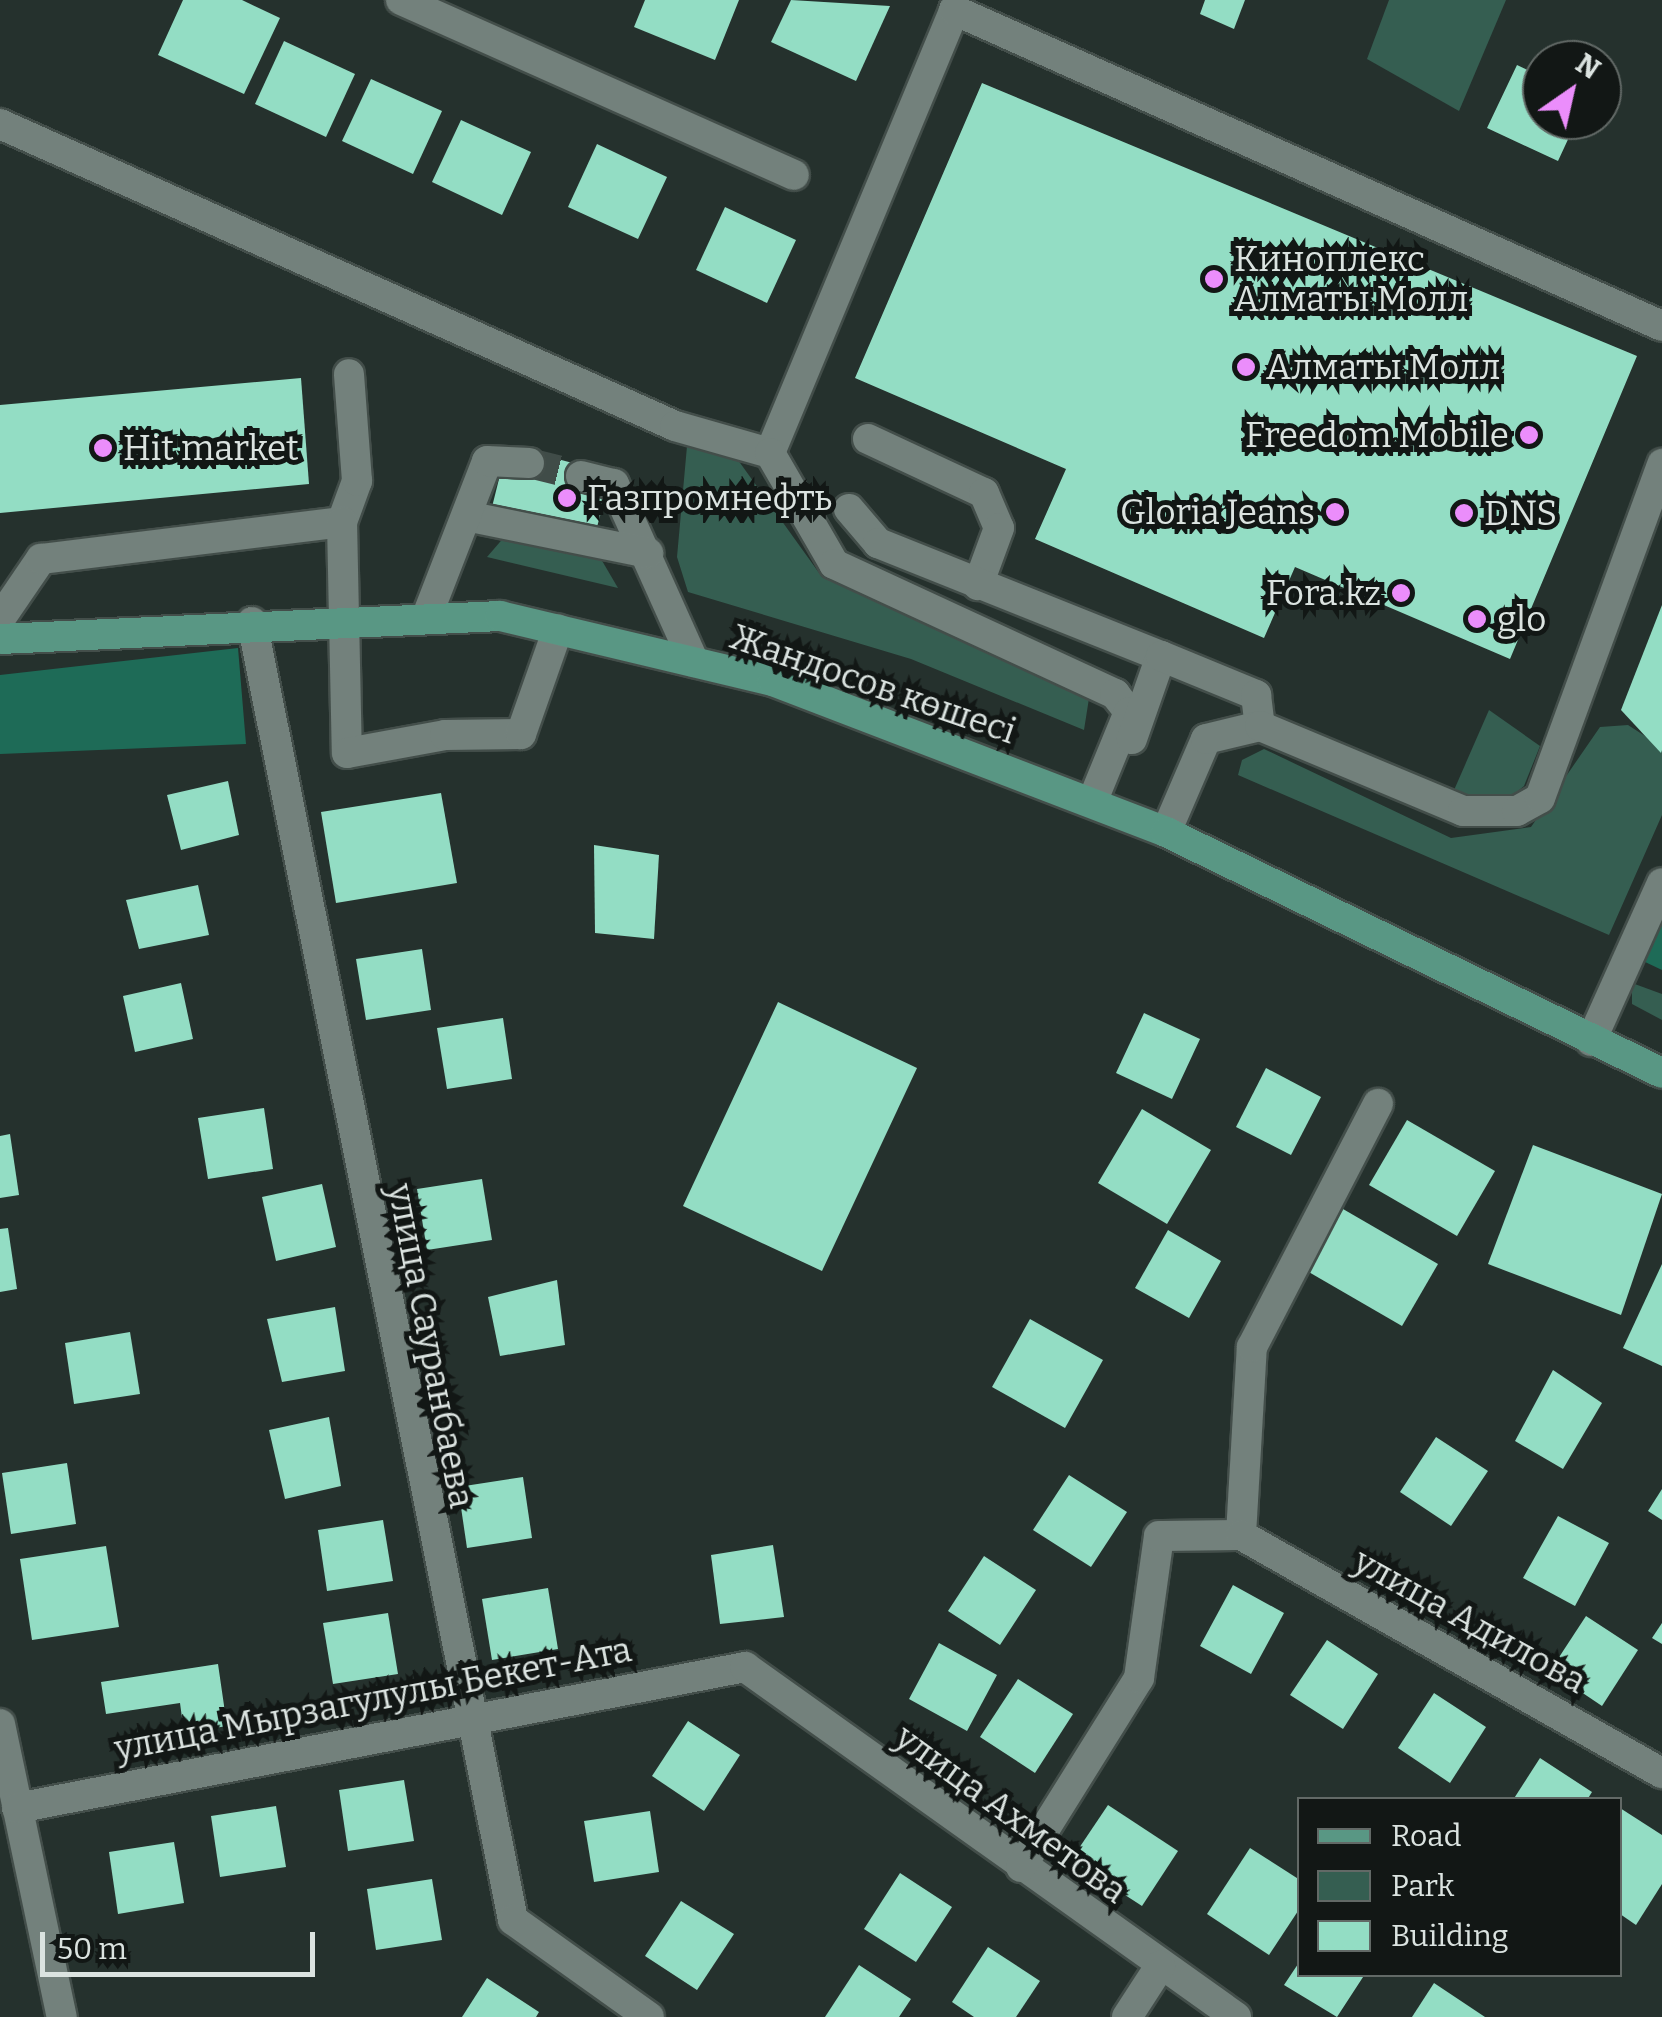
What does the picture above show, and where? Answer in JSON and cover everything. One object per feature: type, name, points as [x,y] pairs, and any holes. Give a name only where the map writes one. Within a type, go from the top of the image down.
[{"type":"main road","name":"Жандосов көшесі","points":[[0,639],[252,622],[500,616],[774,681],[1167,833],[1662,1073]]},
{"type":"street","points":[[400,0],[794,175]]},
{"type":"street","points":[[770,452],[954,10],[1662,326]]},
{"type":"street","points":[[0,124],[675,426],[770,452],[834,564],[1115,694],[1129,712],[1100,805]]},
{"type":"street","points":[[349,374],[357,480],[342,522],[340,619],[347,753],[445,735],[521,734],[558,629]]},
{"type":"street","points":[[868,440],[984,493],[999,528],[978,585]]},
{"type":"street","points":[[427,616],[471,517],[490,457],[529,463]]},
{"type":"street","points":[[1243,723],[1464,811],[1517,812],[1540,798],[1662,464]]},
{"type":"street","points":[[581,476],[614,484],[694,662]]},
{"type":"street","points":[[849,509],[878,544],[1256,695],[1243,723],[1206,739],[1167,833]]},
{"type":"street","points":[[471,517],[648,553]]},
{"type":"street","points":[[0,619],[41,560],[342,522]]},
{"type":"street","name":"улица Сауранбаева","points":[[252,622],[513,1920],[649,2017]]},
{"type":"street","points":[[1100,805],[1161,656]]},
{"type":"street","points":[[1592,1042],[1662,883]]},
{"type":"street","points":[[1021,1868],[1139,1678],[1160,1536],[1240,1535],[1252,1347],[1378,1104]]},
{"type":"street","name":"улица Адилова","points":[[1240,1535],[1662,1773]]},
{"type":"street","name":"улица Мырзагулулы Бекет-Ата","points":[[17,1808],[745,1667]]},
{"type":"street","name":"улица Ахметова","points":[[745,1667],[1021,1868],[1236,2017]]},
{"type":"street","points":[[0,1724],[17,1808],[13,1854],[62,2017]]},
{"type":"street","points":[[1127,2017],[1160,1966]]},
{"type":"green space","points":[[1389,0],[1506,0],[1459,111],[1367,59]]},
{"type":"green space","points":[[688,435],[738,460],[822,577],[1090,692],[1084,730],[911,659],[688,592],[677,557]]},
{"type":"green space","points":[[506,535],[601,559],[618,588],[487,557]]},
{"type":"green space","points":[[238,648],[246,744],[0,754],[0,675]]},
{"type":"green space","points":[[1489,710],[1540,746],[1524,786],[1498,808],[1451,797]]},
{"type":"green space","points":[[1628,725],[1662,747],[1662,815],[1609,935],[1238,775],[1242,760],[1264,749],[1451,838],[1531,827],[1600,727]]},
{"type":"green space","points":[[1662,923],[1662,970],[1643,961]]},
{"type":"green space","points":[[1632,983],[1662,994],[1662,1020],[1632,1004]]},
{"type":"building","points":[[183,0],[242,0],[280,18],[244,94],[158,55]]},
{"type":"building","points":[[645,0],[739,0],[715,60],[634,27]]},
{"type":"building","points":[[791,0],[890,6],[856,81],[771,42]]},
{"type":"building","points":[[1205,0],[1245,0],[1234,29],[1200,14]]},
{"type":"building","points":[[284,41],[355,74],[326,137],[255,104]]},
{"type":"building","points":[[1517,65],[1522,67],[1522,140],[1568,140],[1558,161],[1487,128]]},
{"type":"building","points":[[371,79],[442,111],[413,174],[342,141]]},
{"type":"building","name":"Алматы Молл","points":[[982,83],[1637,356],[1510,659],[1295,567],[1264,638],[1035,539],[1066,469],[855,378]]},
{"type":"building","points":[[461,120],[531,152],[502,215],[432,182]]},
{"type":"building","points":[[597,144],[667,177],[638,239],[568,207]]},
{"type":"building","points":[[725,207],[796,240],[767,303],[696,270]]},
{"type":"building","points":[[301,378],[309,484],[0,513],[0,405]]},
{"type":"building","points":[[531,452],[584,466],[606,494],[594,538],[491,511],[502,467]]},
{"type":"building","points":[[1662,605],[1662,750],[1661,753],[1621,710]]},
{"type":"building","points":[[228,781],[239,835],[181,850],[167,795]]},
{"type":"building","points":[[441,793],[457,883],[336,903],[321,812]]},
{"type":"building","points":[[594,845],[659,855],[654,939],[595,933]]},
{"type":"building","points":[[198,885],[209,935],[139,949],[126,900]]},
{"type":"building","points":[[422,949],[431,1010],[366,1020],[356,959]]},
{"type":"building","points":[[181,983],[193,1039],[135,1052],[123,996]]},
{"type":"building","points":[[778,1002],[917,1068],[822,1271],[683,1206]]},
{"type":"building","points":[[1144,1013],[1200,1039],[1172,1099],[1116,1073]]},
{"type":"building","points":[[503,1018],[512,1079],[447,1089],[437,1028]]},
{"type":"building","points":[[1266,1068],[1321,1097],[1291,1155],[1236,1127]]},
{"type":"building","points":[[264,1108],[273,1169],[208,1179],[198,1118]]},
{"type":"building","points":[[1142,1109],[1211,1150],[1167,1224],[1098,1183]]},
{"type":"building","points":[[1407,1120],[1495,1171],[1457,1236],[1369,1185]]},
{"type":"building","points":[[10,1134],[19,1195],[0,1198],[0,1136]]},
{"type":"building","points":[[1533,1145],[1662,1194],[1621,1315],[1488,1264]]},
{"type":"building","points":[[482,1179],[492,1240],[427,1250],[417,1189]]},
{"type":"building","points":[[322,1184],[336,1247],[276,1261],[262,1197]]},
{"type":"building","points":[[1343,1209],[1438,1264],[1402,1326],[1307,1271]]},
{"type":"building","points":[[8,1228],[17,1289],[0,1292],[0,1229]]},
{"type":"building","points":[[1168,1230],[1221,1261],[1189,1318],[1135,1288]]},
{"type":"building","points":[[1662,1264],[1662,1366],[1623,1348]]},
{"type":"building","points":[[557,1280],[565,1345],[500,1356],[488,1297]]},
{"type":"building","points":[[335,1307],[345,1371],[282,1382],[267,1319]]},
{"type":"building","points":[[1030,1319],[1103,1360],[1065,1428],[992,1387]]},
{"type":"building","points":[[130,1332],[140,1394],[74,1404],[65,1343]]},
{"type":"building","points":[[1553,1370],[1602,1403],[1563,1469],[1515,1441]]},
{"type":"building","points":[[329,1417],[341,1486],[285,1499],[269,1430]]},
{"type":"building","points":[[1436,1437],[1488,1471],[1451,1526],[1400,1492]]},
{"type":"building","points":[[67,1463],[76,1524],[11,1534],[2,1473]]},
{"type":"building","points":[[1069,1475],[1127,1512],[1091,1567],[1033,1530]]},
{"type":"building","points":[[523,1477],[532,1538],[467,1548],[458,1487]]},
{"type":"building","points":[[1662,1489],[1662,1520],[1648,1511]]},
{"type":"building","points":[[1558,1516],[1609,1543],[1575,1606],[1523,1578]]},
{"type":"building","points":[[383,1520],[393,1581],[327,1591],[318,1530]]},
{"type":"building","points":[[773,1545],[784,1617],[720,1624],[711,1555]]},
{"type":"building","points":[[106,1546],[119,1627],[32,1640],[20,1559]]},
{"type":"building","points":[[984,1556],[1036,1590],[1000,1645],[948,1611]]},
{"type":"building","points":[[1233,1585],[1284,1613],[1251,1674],[1200,1646]]},
{"type":"building","points":[[548,1588],[558,1649],[492,1660],[482,1599]]},
{"type":"building","points":[[388,1613],[398,1674],[333,1684],[323,1623]]},
{"type":"building","points":[[1586,1616],[1638,1650],[1602,1706],[1550,1671]]},
{"type":"building","points":[[1662,1623],[1662,1644],[1652,1638]]},
{"type":"building","points":[[1327,1640],[1378,1674],[1343,1729],[1290,1695]]},
{"type":"building","points":[[939,1643],[997,1675],[967,1731],[909,1699]]},
{"type":"building","points":[[218,1664],[227,1726],[184,1733],[180,1703],[106,1714],[101,1682]]},
{"type":"building","points":[[1018,1679],[1073,1714],[1035,1773],[980,1737]]},
{"type":"building","points":[[1434,1693],[1486,1727],[1450,1783],[1398,1748]]},
{"type":"building","points":[[688,1721],[740,1755],[704,1811],[652,1776]]},
{"type":"building","points":[[1540,1758],[1592,1792],[1589,1797],[1515,1797]]},
{"type":"building","points":[[404,1780],[414,1841],[348,1851],[339,1790]]},
{"type":"building","points":[[1108,1805],[1178,1851],[1142,1906],[1071,1860]]},
{"type":"building","points":[[276,1806],[286,1867],[220,1877],[211,1816]]},
{"type":"building","points":[[1622,1809],[1662,1835],[1662,1884],[1636,1925],[1622,1915]]},
{"type":"building","points":[[650,1811],[659,1872],[594,1882],[584,1821]]},
{"type":"building","points":[[174,1842],[184,1903],[118,1914],[109,1852]]},
{"type":"building","points":[[1250,1848],[1297,1878],[1297,1913],[1269,1955],[1207,1914]]},
{"type":"building","points":[[900,1873],[952,1907],[916,1962],[864,1929]]},
{"type":"building","points":[[432,1879],[442,1940],[376,1950],[367,1889]]},
{"type":"building","points":[[681,1901],[734,1934],[697,1990],[645,1956]]},
{"type":"building","points":[[988,1947],[1040,1981],[1016,2017],[974,2017],[952,2002]]},
{"type":"building","points":[[859,1965],[911,1999],[899,2017],[825,2017]]},
{"type":"building","points":[[1297,1966],[1297,1977],[1363,1977],[1337,2017],[1284,1985]]},
{"type":"building","points":[[487,1978],[539,2012],[536,2017],[462,2017]]},
{"type":"building","points":[[1434,1983],[1485,2017],[1412,2017]]},
{"type":"tunnel","points":[[529,463],[581,476]]},
{"type":"place","name":"Киноплекс Алматы Молл","points":[[1214,279]]},
{"type":"place","name":"Алматы Молл","points":[[1246,367]]},
{"type":"place","name":"Freedom Mobile","points":[[1529,435]]},
{"type":"place","name":"Hit market","points":[[103,448]]},
{"type":"place","name":"Газпромнефть","points":[[567,498]]},
{"type":"place","name":"Gloria Jeans","points":[[1335,512]]},
{"type":"place","name":"DNS","points":[[1464,513]]},
{"type":"place","name":"Fora.kz","points":[[1401,593]]},
{"type":"place","name":"glo","points":[[1477,619]]}]
